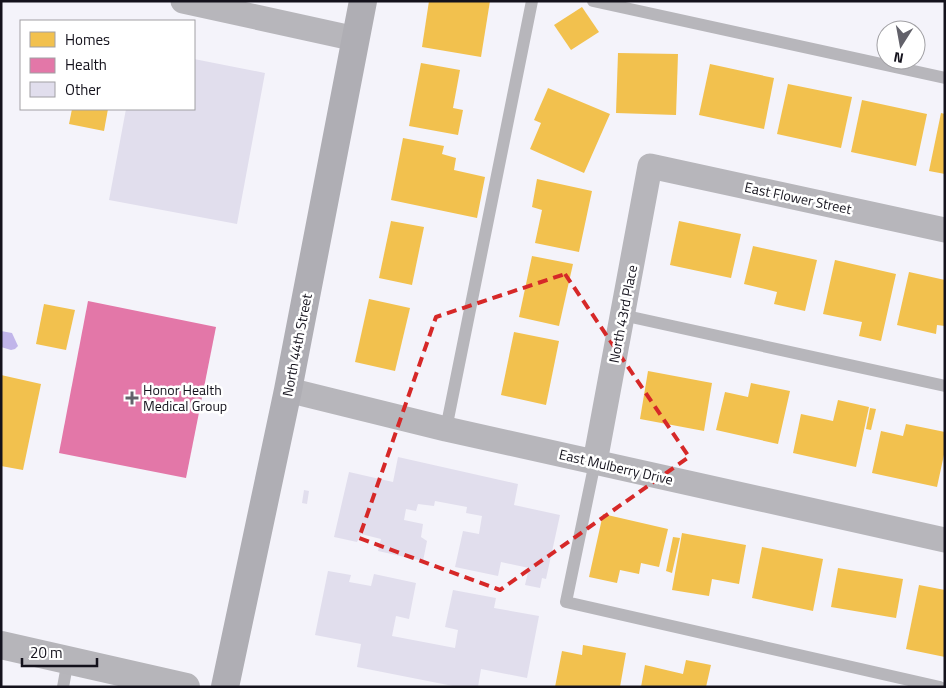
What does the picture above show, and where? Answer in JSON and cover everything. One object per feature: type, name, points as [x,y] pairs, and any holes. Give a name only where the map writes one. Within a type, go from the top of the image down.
[{"type":"main road","name":"North 44th Street","points":[[225,687],[288,390],[363,1]]},
{"type":"street","points":[[183,1],[356,39]]},
{"type":"street","name":"East Flower Street","points":[[650,166],[945,230]]},
{"type":"street","name":"North 43rd Place","points":[[595,462],[650,166]]},
{"type":"street","name":"East Mulberry Drive","points":[[288,390],[446,429],[945,540]]},
{"type":"street","points":[[1,645],[186,687]]},
{"type":"lane","points":[[446,429],[532,1]]},
{"type":"lane","points":[[593,1],[945,78]]},
{"type":"lane","points":[[622,314],[945,386]]},
{"type":"lane","points":[[595,462],[566,602],[940,687]]},
{"type":"lane","points":[[63,687],[68,660]]},
{"type":"highlighted area","points":[[565,274],[689,457],[500,590],[359,538],[436,317]]},
{"type":"shaded area","points":[[1,331],[12,333],[18,346],[15,349],[11,350],[1,347]]},
{"type":"building: Homes","points":[[429,1],[490,1],[481,57],[422,47]]},
{"type":"building: Homes","points":[[582,7],[599,32],[571,50],[554,25]]},
{"type":"building: Homes","points":[[618,53],[678,54],[676,115],[616,113]]},
{"type":"building: Homes","points":[[421,63],[460,70],[453,108],[463,110],[458,135],[409,126]]},
{"type":"building: Homes","points":[[710,64],[774,78],[764,129],[699,115]]},
{"type":"building: Homes","points":[[788,84],[852,97],[841,148],[777,134]]},
{"type":"building: Homes","points":[[548,88],[610,114],[584,173],[530,149],[541,123],[534,120]]},
{"type":"building: Homes","points":[[862,100],[927,114],[916,166],[851,152]]},
{"type":"building: Homes","points":[[72,110],[108,110],[104,131],[69,124]]},
{"type":"building: Homes","points":[[941,113],[945,114],[945,174],[929,171]]},
{"type":"building: Homes","points":[[403,138],[444,146],[442,154],[456,158],[454,170],[485,177],[477,218],[391,200]]},
{"type":"building: Homes","points":[[537,179],[592,191],[579,252],[535,243],[542,210],[532,207]]},
{"type":"building: Homes","points":[[391,221],[424,227],[412,285],[379,278]]},
{"type":"building: Homes","points":[[679,221],[741,234],[731,278],[670,265]]},
{"type":"building: Homes","points":[[753,246],[817,260],[805,311],[774,304],[777,292],[744,284]]},
{"type":"building: Homes","points":[[532,256],[573,264],[559,326],[519,317]]},
{"type":"building: Homes","points":[[835,260],[896,274],[881,341],[859,336],[862,322],[823,314]]},
{"type":"building: Homes","points":[[909,272],[945,280],[945,326],[937,325],[936,334],[897,325]]},
{"type":"building: Homes","points":[[369,299],[410,308],[395,371],[355,362]]},
{"type":"building: Homes","points":[[44,304],[75,310],[66,350],[36,344]]},
{"type":"building: Homes","points":[[514,332],[559,341],[546,405],[501,395]]},
{"type":"building: Homes","points":[[648,371],[712,383],[704,431],[640,419]]},
{"type":"building: Homes","points":[[1,375],[41,384],[23,470],[1,466]]},
{"type":"building: Homes","points":[[751,383],[790,391],[778,444],[716,430],[725,392],[748,397]]},
{"type":"building: Homes","points":[[838,400],[869,407],[856,467],[793,453],[801,414],[833,421]]},
{"type":"building: Homes","points":[[870,408],[876,409],[871,430],[866,429]]},
{"type":"building: Homes","points":[[906,424],[945,432],[945,450],[937,487],[872,473],[881,431],[903,436]]},
{"type":"building: Homes","points":[[603,514],[668,529],[659,567],[641,563],[639,574],[620,570],[617,583],[589,577]]},
{"type":"building: Homes","points":[[682,533],[746,545],[739,584],[712,579],[709,596],[672,590]]},
{"type":"building: Homes","points":[[673,537],[680,538],[672,573],[666,571]]},
{"type":"building: Homes","points":[[762,547],[823,559],[813,611],[752,598]]},
{"type":"building: Homes","points":[[838,568],[903,579],[896,618],[831,607]]},
{"type":"building: Homes","points":[[919,585],[945,590],[945,657],[906,649]]},
{"type":"building: Homes","points":[[583,645],[626,653],[620,687],[555,687],[562,651],[582,655]]},
{"type":"building: Homes","points":[[686,660],[711,665],[706,687],[641,687],[645,665],[683,674]]},
{"type":"building: Health","points":[[88,301],[216,327],[186,478],[59,453]]},
{"type":"building: Other","points":[[195,59],[265,73],[237,224],[109,200],[126,110],[195,110]]},
{"type":"building: Other","points":[[398,457],[518,484],[514,505],[560,515],[546,579],[542,578],[540,588],[525,585],[529,568],[501,562],[498,576],[455,567],[463,531],[479,534],[482,516],[466,513],[467,507],[435,501],[434,506],[418,504],[416,511],[406,509],[404,520],[423,524],[421,537],[427,541],[423,561],[378,551],[381,539],[361,534],[357,542],[334,537],[349,472],[393,482]]},
{"type":"building: Other","points":[[304,490],[309,491],[307,504],[302,503]]},
{"type":"building: Other","points":[[328,571],[351,575],[349,582],[371,586],[374,574],[416,583],[409,619],[396,616],[392,636],[455,648],[458,630],[445,627],[453,590],[496,598],[494,608],[539,616],[527,678],[481,669],[478,687],[458,687],[357,667],[361,644],[315,635]]},
{"type":"place","name":"Honor Health Medical Group","points":[[132,398]]}]
